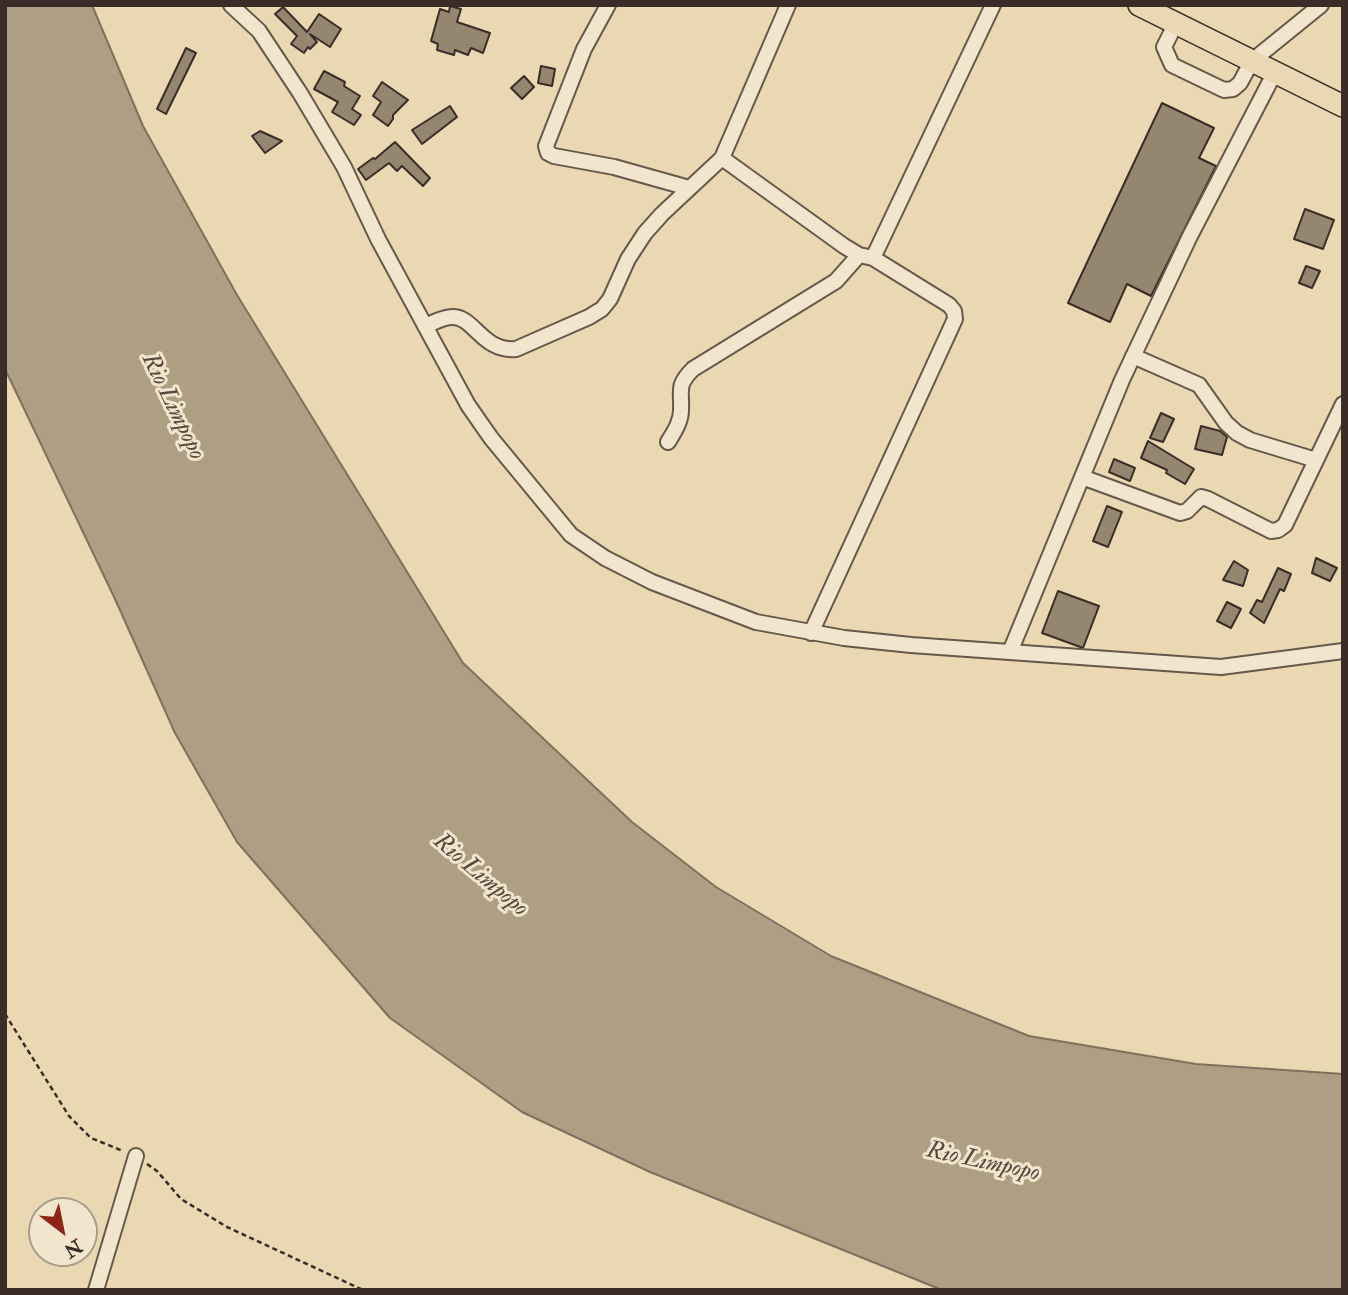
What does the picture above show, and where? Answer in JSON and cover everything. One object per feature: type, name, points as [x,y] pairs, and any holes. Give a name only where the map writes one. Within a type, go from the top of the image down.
[{"type":"highway","points":[[1139,5],[1343,106]]},
{"type":"street","points":[[231,5],[259,32],[300,93],[344,167],[378,239],[468,405],[491,438],[571,535],[605,558],[652,582],[756,622],[811,633],[911,645],[1222,667],[1343,651]]},
{"type":"street","points":[[608,5],[584,49],[546,146],[548,153],[614,167],[690,188]]},
{"type":"street","points":[[425,326],[450,316],[459,318],[493,346],[506,350],[516,349],[589,317],[601,309],[610,299],[628,259],[645,233],[722,158],[788,5]]},
{"type":"street","points":[[668,442],[678,424],[681,411],[679,391],[684,379],[693,369],[836,281],[866,256],[993,5]]},
{"type":"street","points":[[1176,23],[1164,47],[1172,65],[1224,90],[1233,89],[1240,83],[1252,61],[1321,5]]},
{"type":"street","points":[[1010,652],[1133,356],[1190,236],[1275,72]]},
{"type":"street","points":[[722,158],[844,246],[949,305],[954,311],[955,319],[811,633]]},
{"type":"street","points":[[1133,356],[1199,385],[1226,423],[1237,433],[1250,440],[1316,460]]},
{"type":"street","points":[[1082,477],[1174,512],[1187,511],[1200,497],[1208,499],[1271,531],[1278,530],[1285,525],[1316,460],[1338,426],[1343,404]]},
{"type":"street","points":[[96,1290],[135,1156]]},
{"type":"path","points":[[5,1014],[69,1116],[91,1138],[135,1156],[157,1171],[181,1199],[227,1227],[363,1290]]},
{"type":"water","name":"Rio Limpopo","points":[[5,5],[92,5],[143,126],[237,295],[463,663],[632,822],[716,887],[831,956],[1029,1036],[1196,1064],[1343,1074],[1343,1290],[942,1290],[650,1172],[522,1112],[390,1018],[237,842],[175,733],[115,599],[5,369]]},
{"type":"building","points":[[450,6],[461,9],[457,22],[490,33],[483,53],[471,48],[468,55],[455,50],[454,55],[437,50],[438,44],[431,41],[440,9],[449,12]]},
{"type":"building","points":[[283,7],[307,32],[319,14],[341,29],[330,47],[310,34],[317,42],[304,53],[291,44],[297,36],[275,14]]},
{"type":"building","points":[[186,48],[196,53],[166,114],[157,109]]},
{"type":"building","points":[[541,66],[555,69],[552,86],[538,83]]},
{"type":"building","points":[[324,71],[345,82],[344,86],[360,96],[352,109],[361,115],[354,125],[332,112],[338,102],[314,89]]},
{"type":"building","points":[[524,76],[534,87],[522,99],[511,88]]},
{"type":"building","points":[[382,82],[408,100],[393,115],[388,126],[373,115],[381,102],[373,96]]},
{"type":"building","points":[[1162,103],[1214,128],[1199,158],[1216,166],[1151,296],[1127,284],[1110,322],[1068,303]]},
{"type":"building","points":[[450,106],[457,117],[422,144],[412,130]]},
{"type":"building","points":[[260,131],[282,141],[265,153],[252,136]]},
{"type":"building","points":[[395,142],[430,178],[423,186],[402,166],[397,171],[389,163],[366,180],[358,169]]},
{"type":"building","points":[[1305,209],[1334,220],[1323,249],[1294,239]]},
{"type":"building","points":[[1306,266],[1320,271],[1312,288],[1299,283]]},
{"type":"building","points":[[1161,413],[1174,419],[1163,442],[1150,438]]},
{"type":"building","points":[[1201,426],[1220,431],[1227,437],[1222,455],[1195,449]]},
{"type":"building","points":[[1148,441],[1194,469],[1185,484],[1166,473],[1167,470],[1141,458]]},
{"type":"building","points":[[1114,459],[1135,468],[1130,481],[1109,472]]},
{"type":"building","points":[[1107,506],[1122,512],[1108,547],[1093,541]]},
{"type":"building","points":[[1316,558],[1337,568],[1330,581],[1312,573]]},
{"type":"building","points":[[1234,561],[1248,570],[1243,586],[1223,580]]},
{"type":"building","points":[[1278,568],[1291,574],[1284,591],[1280,589],[1264,623],[1250,613],[1257,600],[1262,602]]},
{"type":"building","points":[[1058,591],[1099,606],[1083,648],[1042,633]]},
{"type":"building","points":[[1227,602],[1241,609],[1231,628],[1217,621]]}]
